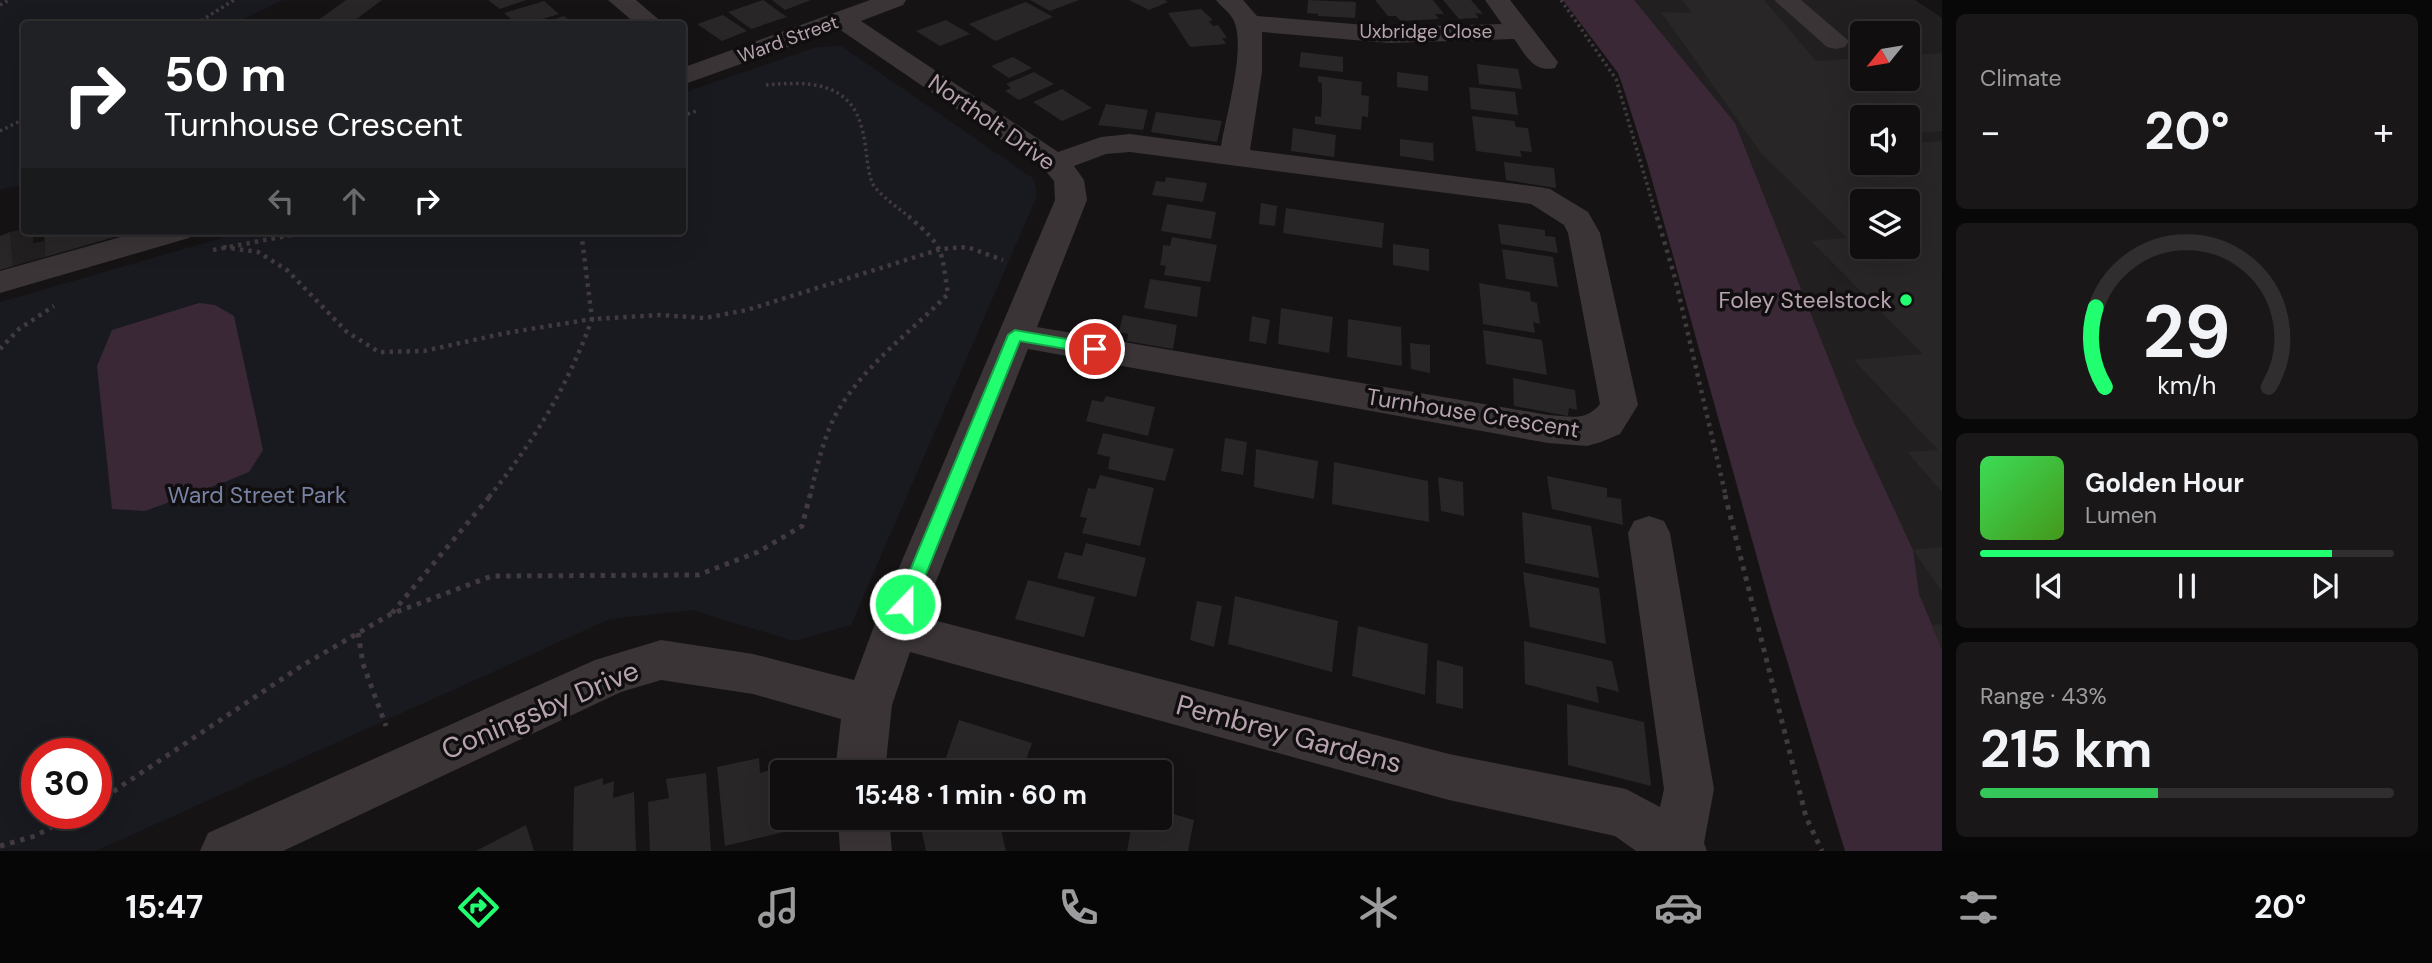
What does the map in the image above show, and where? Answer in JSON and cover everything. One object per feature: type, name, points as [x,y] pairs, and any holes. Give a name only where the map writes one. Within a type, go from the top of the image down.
[{"type":"street","points":[[620,0],[647,21]]},
{"type":"street","name":"Ward Street","points":[[694,73],[894,0]]},
{"type":"street","points":[[1228,0],[1241,11],[1248,23],[1249,62],[1234,154]]},
{"type":"street","name":"Uxbridge Close","points":[[1497,0],[1545,62]]},
{"type":"street","points":[[1786,0],[1836,41]]},
{"type":"street","name":"Northolt Drive","points":[[841,19],[1055,163],[1069,180],[1071,200],[895,629],[868,705],[861,760]]},
{"type":"street","name":"Uxbridge Close","points":[[1248,23],[1389,35],[1520,31]]},
{"type":"street","name":"Turnhouse Crescent","points":[[1015,335],[1549,429],[1587,432],[1605,424],[1619,405],[1584,233],[1577,219],[1558,205],[1539,196],[1130,142],[1101,146],[1055,163]]},
{"type":"street","points":[[0,282],[164,235]]},
{"type":"street","name":"Pembrey Gardens","points":[[895,629],[1449,777],[1626,814],[1679,849],[1689,789],[1649,533]]},
{"type":"street","name":"Coningsby Drive","points":[[226,851],[611,674],[661,660],[753,674],[868,705]]},
{"type":"street","points":[[864,830],[866,851]]},
{"type":"path","points":[[0,5],[9,0]]},
{"type":"path","points":[[201,21],[234,0]]},
{"type":"path","points":[[1560,0],[1616,79],[1675,278],[1737,546],[1806,817],[1822,851]]},
{"type":"path","points":[[112,792],[303,665],[391,614],[492,576],[698,575],[758,552],[802,526],[827,435],[844,404],[863,377],[921,325],[948,294],[941,249],[931,235],[872,185],[862,127],[852,102],[825,86],[794,82],[758,86]]},
{"type":"path","points":[[686,114],[710,105]]},
{"type":"path","points":[[0,131],[21,120]]},
{"type":"path","points":[[391,614],[475,514],[541,428],[581,350],[592,319],[582,235]]},
{"type":"path","points":[[223,247],[258,252],[287,270],[347,332],[379,352],[424,351],[506,333],[592,319],[660,315],[705,318],[747,310],[941,249],[967,247],[1044,271]]},
{"type":"path","points":[[358,633],[363,664],[388,733],[392,775]]},
{"type":"path","points":[[0,846],[35,836],[48,829]]},
{"type":"shaded area","points":[[1563,0],[1634,0],[1735,123],[1855,425],[1913,550],[1919,594],[1942,649],[1942,851],[1845,851],[1771,608],[1647,162],[1623,87],[1618,73]]},
{"type":"shaded area","points":[[1611,0],[1915,0],[1942,18],[1942,712]]},
{"type":"shaded area","points":[[21,230],[21,235],[34,235],[33,243],[44,241],[45,257],[13,266],[10,232]]},
{"type":"shaded area","points":[[199,303],[215,305],[234,316],[263,450],[249,472],[222,483],[145,511],[112,509],[97,366],[112,330]]},
{"type":"green space","points":[[0,0],[283,0],[239,21],[21,21],[21,185],[0,190]]},
{"type":"green space","name":"Ward Street Park","points":[[841,46],[1034,179],[1037,196],[851,625],[794,641],[692,610],[610,619],[96,851],[0,851],[0,302],[232,235],[686,235],[686,92],[816,47]]},
{"type":"building","points":[[346,0],[382,0],[354,21],[317,21]]},
{"type":"building","points":[[488,0],[526,0],[500,9]]},
{"type":"building","points":[[763,0],[787,17],[751,29],[728,12]]},
{"type":"building","points":[[772,0],[811,0],[785,10]]},
{"type":"building","points":[[1030,0],[1079,0],[1050,11]]},
{"type":"building","points":[[1129,0],[1165,0],[1168,2],[1149,10]]},
{"type":"building","points":[[1308,0],[1356,2],[1355,18],[1307,13]]},
{"type":"building","points":[[1375,0],[1433,0],[1444,14],[1435,14],[1439,19],[1401,21],[1396,16],[1388,16]]},
{"type":"building","points":[[1443,0],[1471,0],[1483,14],[1475,13],[1479,18],[1459,19]]},
{"type":"building","points":[[1682,0],[1764,0],[1816,61],[1850,59],[1850,91],[1920,91],[1920,54],[1942,53],[1942,131],[1920,133],[1920,105],[1850,105],[1850,175],[1920,175],[1920,142],[1942,141],[1942,492],[1907,452],[1938,450],[1854,360],[1923,354],[1811,241],[1847,238],[1761,153],[1661,12],[1692,13]]},
{"type":"building","points":[[544,1],[559,14],[536,21],[513,21],[504,13]]},
{"type":"building","points":[[1026,2],[1053,17],[995,41],[969,24]]},
{"type":"building","points":[[1201,9],[1213,20],[1209,21],[1213,26],[1218,25],[1227,38],[1222,38],[1226,44],[1190,47],[1168,13]]},
{"type":"building","points":[[723,15],[747,31],[722,41],[697,24]]},
{"type":"building","points":[[564,16],[570,21],[548,21]]},
{"type":"building","points":[[946,20],[970,34],[940,46],[916,31]]},
{"type":"building","points":[[1301,52],[1343,57],[1343,72],[1299,67]]},
{"type":"building","points":[[1013,57],[1032,68],[1009,78],[991,66]]},
{"type":"building","points":[[1477,64],[1518,69],[1522,89],[1479,84]]},
{"type":"building","points":[[1034,72],[1054,84],[1019,100],[1005,91],[1011,88],[1006,84]]},
{"type":"building","points":[[1397,72],[1428,76],[1428,91],[1397,87]]},
{"type":"building","points":[[1318,76],[1362,82],[1361,95],[1369,96],[1368,117],[1362,116],[1361,130],[1315,124],[1315,116],[1321,117],[1322,101],[1322,83],[1318,82]]},
{"type":"building","points":[[1469,87],[1515,92],[1518,115],[1471,109]]},
{"type":"building","points":[[1062,89],[1092,108],[1062,121],[1033,102]]},
{"type":"building","points":[[1106,104],[1148,110],[1143,130],[1098,125]]},
{"type":"building","points":[[1156,112],[1222,121],[1217,142],[1151,132]]},
{"type":"building","points":[[1472,116],[1514,121],[1516,127],[1528,128],[1532,152],[1520,151],[1522,157],[1476,151]]},
{"type":"building","points":[[1293,128],[1336,135],[1334,157],[1291,151]]},
{"type":"building","points":[[1400,139],[1433,143],[1434,161],[1400,156]]},
{"type":"building","points":[[1504,162],[1554,168],[1556,188],[1506,180]]},
{"type":"building","points":[[1166,177],[1207,183],[1203,202],[1152,195],[1156,181],[1165,182]]},
{"type":"building","points":[[1261,203],[1277,206],[1275,226],[1259,224]]},
{"type":"building","points":[[1167,204],[1216,212],[1211,239],[1161,231]]},
{"type":"building","points":[[1286,208],[1384,223],[1382,248],[1283,233]]},
{"type":"building","points":[[1498,224],[1545,230],[1545,236],[1555,237],[1558,253],[1501,244]]},
{"type":"building","points":[[10,232],[13,266],[0,270],[0,236]]},
{"type":"building","points":[[44,235],[122,235],[45,257]]},
{"type":"building","points":[[1172,237],[1217,245],[1210,282],[1164,275],[1166,266],[1160,265],[1163,245],[1170,246]]},
{"type":"building","points":[[1393,244],[1429,249],[1429,271],[1393,265]]},
{"type":"building","points":[[1502,249],[1553,257],[1558,287],[1506,279]]},
{"type":"building","points":[[1150,279],[1201,287],[1197,317],[1144,308]]},
{"type":"building","points":[[1479,283],[1530,292],[1531,301],[1537,303],[1540,324],[1533,322],[1535,333],[1483,324]]},
{"type":"building","points":[[1281,308],[1333,317],[1329,353],[1278,344]]},
{"type":"building","points":[[1123,315],[1177,325],[1173,349],[1127,341],[1128,334],[1119,332]]},
{"type":"building","points":[[1252,316],[1270,320],[1266,344],[1249,341]]},
{"type":"building","points":[[1348,319],[1401,327],[1402,366],[1347,357]]},
{"type":"building","points":[[1483,330],[1542,340],[1547,375],[1486,364]]},
{"type":"building","points":[[1410,343],[1430,345],[1430,373],[1411,369]]},
{"type":"building","points":[[1513,378],[1575,390],[1577,410],[1569,408],[1568,416],[1514,406]]},
{"type":"building","points":[[1106,396],[1155,407],[1148,436],[1086,421],[1092,400],[1103,402]]},
{"type":"building","points":[[1103,433],[1174,449],[1165,481],[1108,469],[1110,457],[1097,454]]},
{"type":"building","points":[[1225,438],[1247,442],[1243,475],[1221,471]]},
{"type":"building","points":[[1256,449],[1318,461],[1314,499],[1254,487]]},
{"type":"building","points":[[1334,462],[1428,481],[1429,522],[1332,504]]},
{"type":"building","points":[[1100,475],[1154,488],[1140,546],[1082,533],[1087,518],[1080,517],[1088,488],[1095,489]]},
{"type":"building","points":[[1547,476],[1607,488],[1607,497],[1621,499],[1623,525],[1552,509]]},
{"type":"building","points":[[1438,477],[1463,482],[1464,516],[1441,511]]},
{"type":"building","points":[[1522,512],[1591,526],[1599,578],[1525,563]]},
{"type":"building","points":[[1086,543],[1146,558],[1136,597],[1057,578],[1065,552],[1082,556]]},
{"type":"building","points":[[1942,547],[1942,592],[1913,550]]},
{"type":"building","points":[[1523,572],[1599,588],[1606,644],[1530,627]]},
{"type":"building","points":[[1028,580],[1095,597],[1084,637],[1015,619]]},
{"type":"building","points":[[1235,596],[1338,621],[1332,672],[1228,644]]},
{"type":"building","points":[[1197,601],[1222,606],[1214,647],[1190,640]]},
{"type":"building","points":[[1942,624],[1942,649],[1932,625]]},
{"type":"building","points":[[1358,626],[1428,644],[1425,695],[1352,676]]},
{"type":"building","points":[[1524,641],[1612,661],[1619,692],[1596,686],[1599,703],[1525,684]]},
{"type":"building","points":[[1437,660],[1463,667],[1463,709],[1436,703]]},
{"type":"building","points":[[1567,704],[1644,722],[1651,786],[1568,765]]},
{"type":"building","points":[[959,720],[1032,743],[1026,760],[945,760]]},
{"type":"building","points":[[759,758],[760,773],[770,770],[770,830],[784,832],[725,846],[717,767]]},
{"type":"building","points":[[706,773],[711,851],[650,851],[648,802],[669,798],[666,779]]},
{"type":"building","points":[[603,778],[603,785],[614,781],[613,798],[634,792],[636,851],[573,851],[574,787]]},
{"type":"building","points":[[1172,814],[1194,820],[1188,851],[1127,851],[1131,830],[1172,830]]},
{"type":"building","points":[[526,825],[534,851],[476,851]]},
{"type":"building","points":[[922,830],[1001,830],[1006,851],[926,851]]},
{"type":"place","name":"Foley Steelstock","points":[[1906,300]]},
{"type":"route","points":[[905,604],[1015,335],[1095,349]]}]
